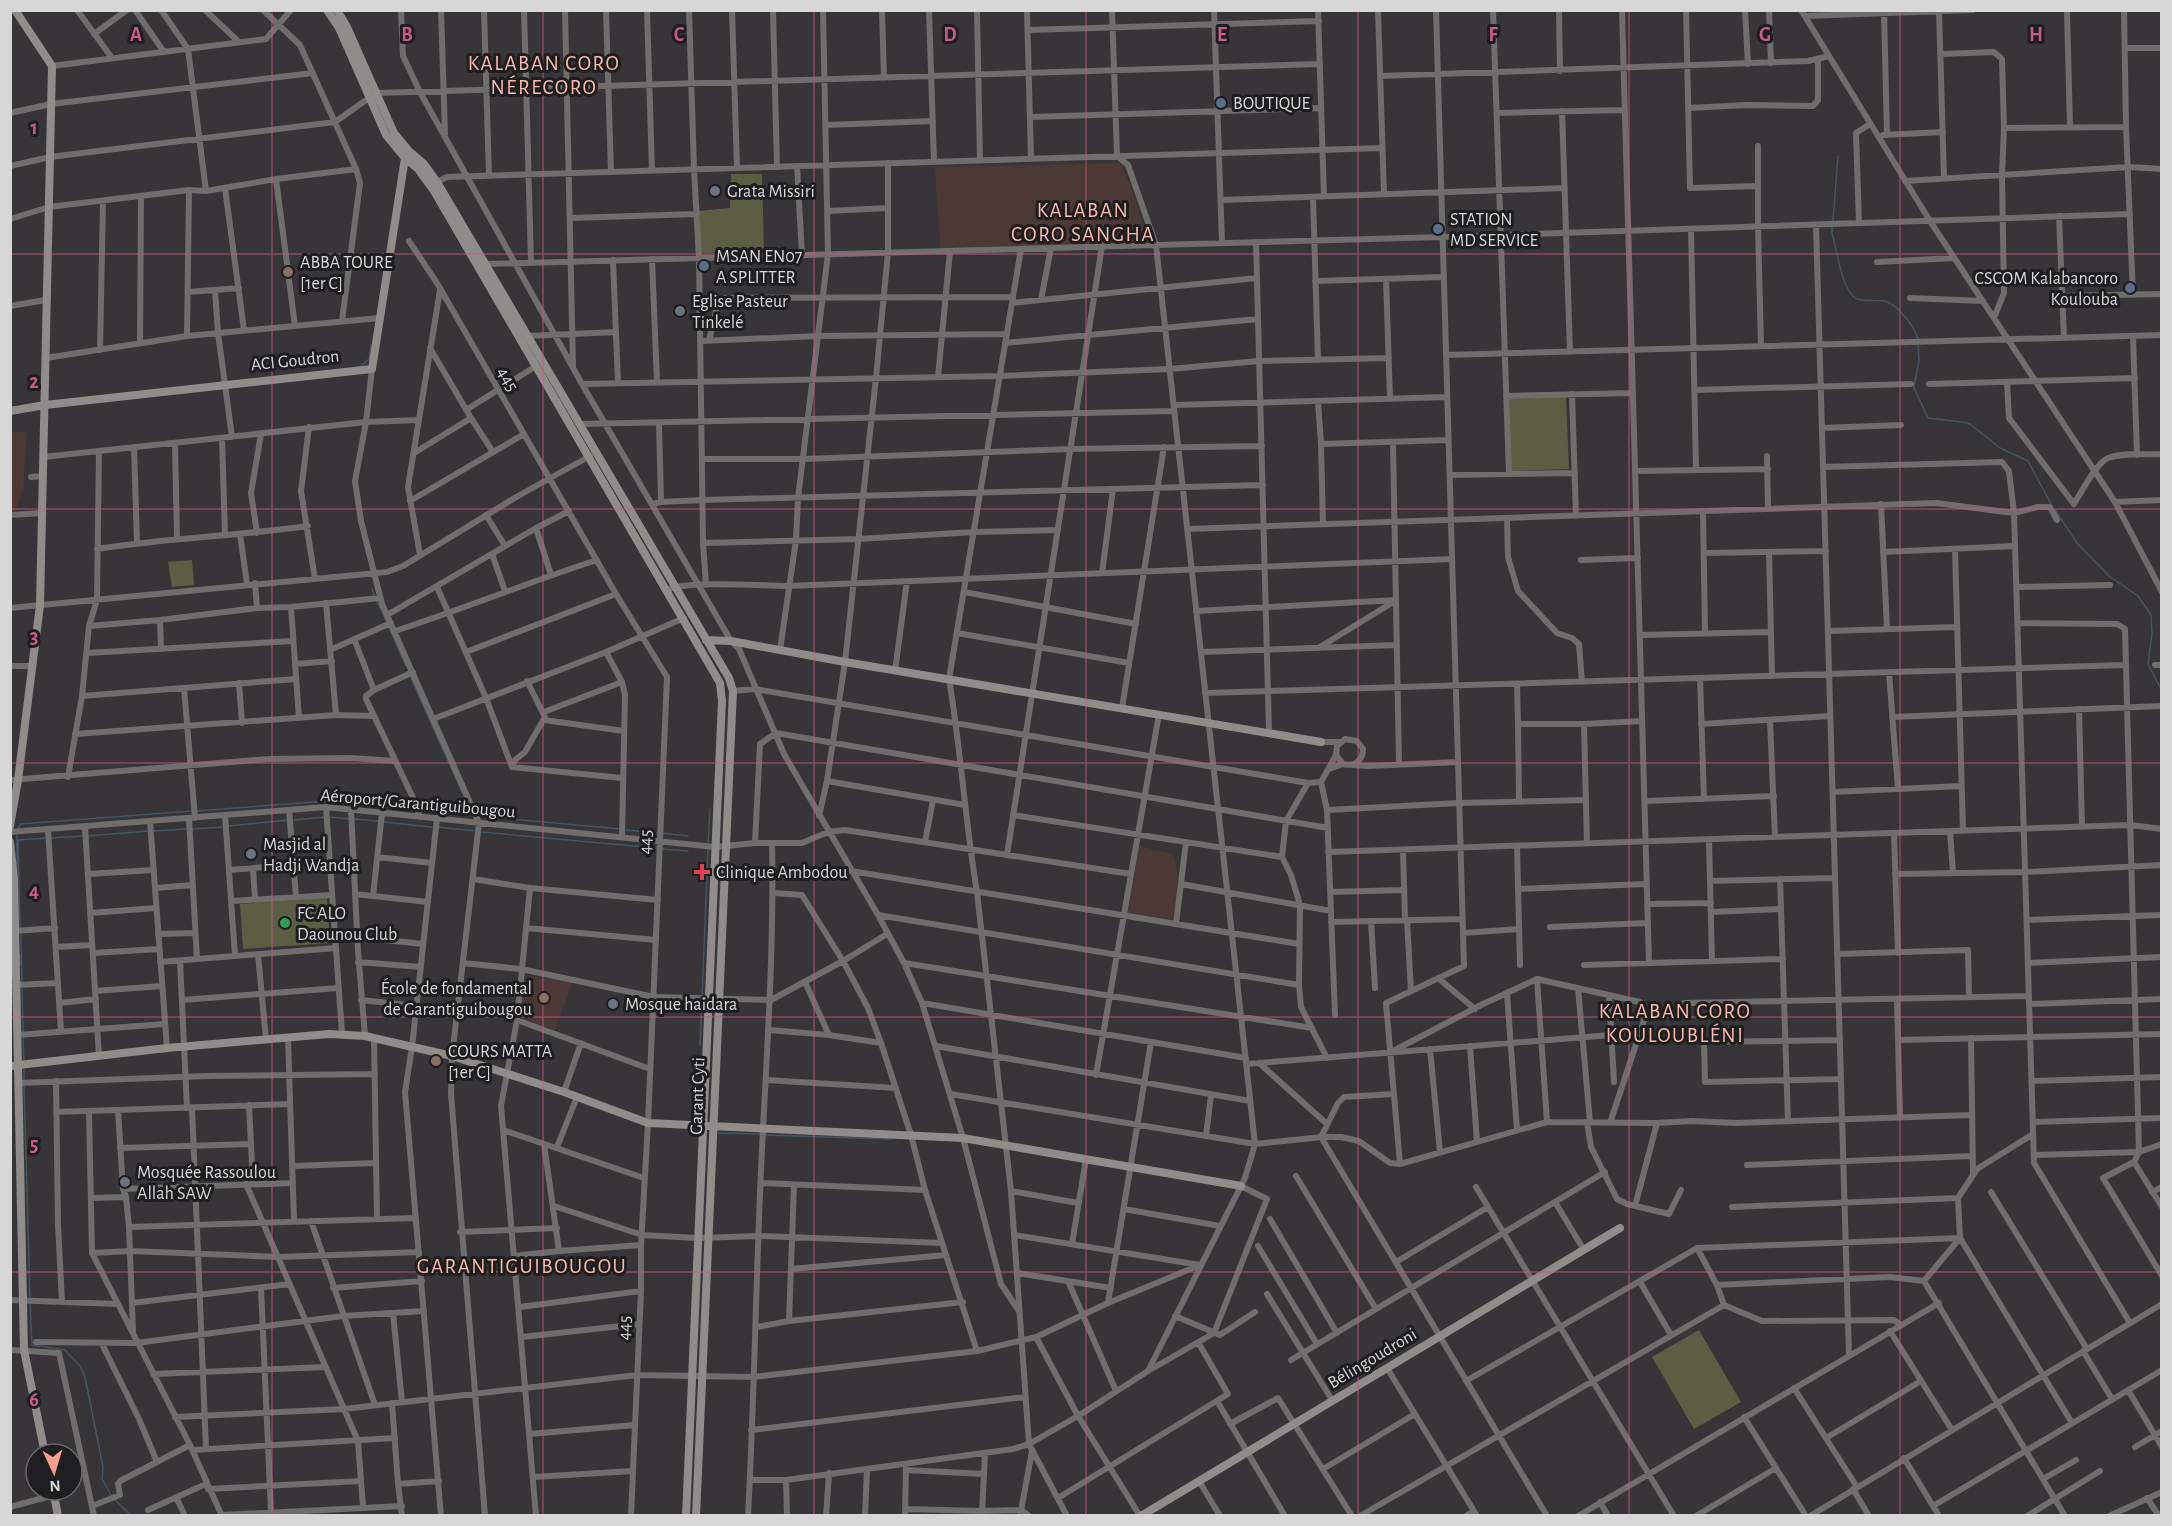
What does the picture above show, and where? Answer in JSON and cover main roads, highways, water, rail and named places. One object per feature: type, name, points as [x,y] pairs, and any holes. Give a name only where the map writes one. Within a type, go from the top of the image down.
[{"type":"waterway","points":[[1833,221],[1838,156]]},
{"type":"waterway","points":[[1832,226],[1840,267],[1850,292],[1857,299],[1881,300],[1890,303],[1905,317],[1918,339]]},
{"type":"waterway","points":[[1918,344],[1919,360],[1914,388],[1928,418],[1970,424],[2000,448],[2028,461],[2052,506]]},
{"type":"waterway","points":[[361,366],[369,359],[371,345]]},
{"type":"waterway","points":[[2055,510],[2077,543],[2109,576],[2138,596],[2151,615],[2152,634],[2148,664],[2162,691]]},
{"type":"waterway","points":[[372,589],[374,595]]},
{"type":"waterway","points":[[377,602],[387,622]]},
{"type":"waterway","points":[[389,627],[406,666]]},
{"type":"waterway","points":[[410,676],[472,814]]},
{"type":"waterway","points":[[195,811],[327,801],[415,810]]},
{"type":"waterway","points":[[708,844],[710,809]]},
{"type":"waterway","points":[[419,810],[471,815]]},
{"type":"waterway","points":[[18,828],[21,824],[191,811]]},
{"type":"waterway","points":[[479,816],[621,829]]},
{"type":"waterway","points":[[294,820],[325,817]]},
{"type":"waterway","points":[[330,817],[349,819]]},
{"type":"waterway","points":[[353,819],[379,821]]},
{"type":"waterway","points":[[228,826],[289,820]]},
{"type":"waterway","points":[[383,822],[432,827]]},
{"type":"waterway","points":[[192,829],[223,827]]},
{"type":"waterway","points":[[437,827],[477,831]]},
{"type":"waterway","points":[[153,831],[187,829]]},
{"type":"waterway","points":[[626,830],[657,833]]},
{"type":"waterway","points":[[87,836],[148,831]]},
{"type":"waterway","points":[[17,832],[17,873]]},
{"type":"waterway","points":[[482,832],[656,848]]},
{"type":"waterway","points":[[661,833],[688,836]]},
{"type":"waterway","points":[[51,838],[83,836]]},
{"type":"waterway","points":[[20,929],[18,840],[47,838]]},
{"type":"waterway","points":[[702,997],[708,848]]},
{"type":"waterway","points":[[661,849],[688,851]]},
{"type":"waterway","points":[[21,934],[22,983]]},
{"type":"waterway","points":[[20,955],[20,965]]},
{"type":"waterway","points":[[22,988],[23,1031]]},
{"type":"waterway","points":[[700,1045],[702,1001]]},
{"type":"waterway","points":[[23,1036],[24,1061]]},
{"type":"waterway","points":[[24,1070],[24,1081]]},
{"type":"waterway","points":[[24,1086],[30,1297]]},
{"type":"waterway","points":[[716,1133],[759,1134]]},
{"type":"waterway","points":[[764,1135],[891,1139]]},
{"type":"waterway","points":[[30,1302],[32,1345],[65,1350],[80,1366],[85,1377],[103,1467]]},
{"type":"waterway","points":[[103,1467],[102,1479],[111,1495]]},
{"type":"waterway","points":[[114,1499],[132,1516]]},
{"type":"place","name":"BOUTIQUE","points":[[1221,103]]},
{"type":"place","name":"Grata Missiri","points":[[715,191]]},
{"type":"place","name":"STATION MD SERVICE","points":[[1438,229]]},
{"type":"place","name":"MSAN EN07 A SPLITTER","points":[[704,266]]},
{"type":"place","name":"ABBA TOURE [1er C]","points":[[288,272]]},
{"type":"place","name":"CSCOM Kalabancoro Koulouba","points":[[2130,288]]},
{"type":"place","name":"Eglise Pasteur Tinkelé","points":[[680,311]]},
{"type":"place","name":"Masjid al Hadji Wandja","points":[[251,854]]},
{"type":"place","name":"Clinique Ambodou","points":[[702,872]]},
{"type":"place","name":"FC ALO Daounou Club","points":[[285,923]]},
{"type":"place","name":"École de fondamental de Garantiguibougou","points":[[544,998]]},
{"type":"place","name":"Mosque haidara","points":[[613,1004]]},
{"type":"place","name":"COURS MATTA [1er C]","points":[[436,1061]]},
{"type":"place","name":"Mosquée Rassoulou Allah SAW","points":[[125,1182]]},
{"type":"district","name":"KALABAN CORO NÉRECORO","points":[[544,75]]},
{"type":"district","name":"KALABAN CORO SANGHA","points":[[1083,222]]},
{"type":"district","name":"KALABAN CORO KOULOUBLÉNI","points":[[1675,1023]]},
{"type":"district","name":"GARANTIGUIBOUGOU","points":[[522,1266]]}]
